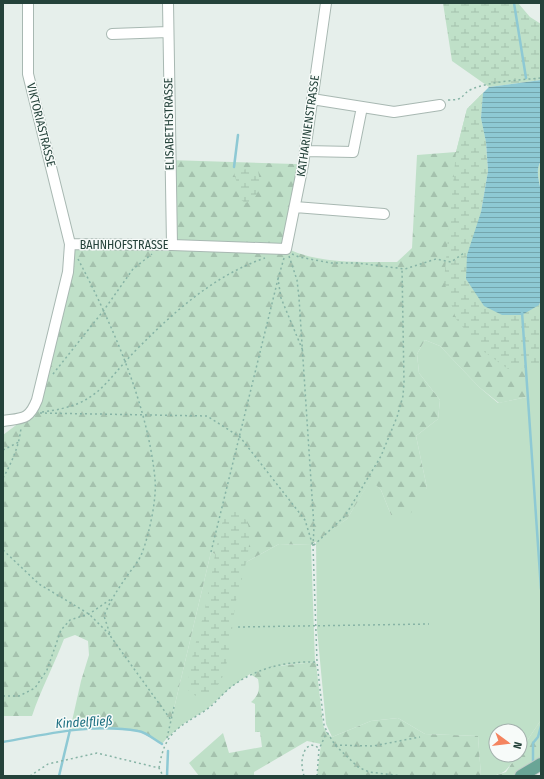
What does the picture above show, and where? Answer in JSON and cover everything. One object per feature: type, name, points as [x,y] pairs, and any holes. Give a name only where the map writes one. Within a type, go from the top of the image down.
[{"type":"main road","points":[[521,776],[541,764]]},
{"type":"street","name":"VIKTORIASTRASSE","points":[[28,3],[28,74],[70,244]]},
{"type":"street","name":"ELISABETHSTRASSE","points":[[167,245],[168,3]]},
{"type":"street","name":"KATHARINENSTRASSE","points":[[286,249],[305,151],[326,3]]},
{"type":"street","points":[[112,34],[168,32]]},
{"type":"street","points":[[312,99],[394,112],[440,105]]},
{"type":"street","points":[[305,151],[353,152],[362,107]]},
{"type":"street","points":[[295,207],[384,214]]},
{"type":"street","name":"BAHNHOFSTRASSE","points":[[32,413],[42,379],[68,272],[70,244],[167,245],[286,249]]},
{"type":"street","points":[[3,421],[23,418],[32,413]]},
{"type":"path","points":[[440,105],[444,101],[460,100],[472,90],[489,85],[541,78]]},
{"type":"path","points":[[70,244],[104,310],[124,362],[143,415],[155,480],[150,522],[141,555],[112,598],[104,616],[111,637]]},
{"type":"path","points":[[42,379],[54,374],[104,310],[133,269],[167,245]]},
{"type":"path","points":[[211,552],[286,249]]},
{"type":"path","points":[[401,776],[369,772],[358,767],[335,745],[324,725],[317,662],[315,625],[313,546],[314,519],[304,354],[297,280],[288,252],[299,257],[331,263],[357,263],[410,269],[439,259],[447,263],[451,262],[464,253]]},
{"type":"path","points":[[32,413],[63,409],[84,401],[97,393],[111,379],[124,362],[191,298],[243,265],[272,256]]},
{"type":"path","points":[[313,546],[345,516],[381,456],[397,417],[403,396],[404,382],[402,268]]},
{"type":"path","points":[[278,279],[281,298],[304,354]]},
{"type":"path","points":[[32,413],[207,416],[240,437],[305,520],[313,546]]},
{"type":"path","points":[[3,478],[11,463],[19,442],[23,418]]},
{"type":"path","points":[[3,450],[19,442]]},
{"type":"path","points":[[3,550],[39,584],[89,614],[111,637],[171,720]]},
{"type":"path","points":[[3,696],[19,696],[34,688],[47,670],[61,630],[70,620],[89,614],[112,598]]},
{"type":"path","points":[[238,627],[428,624]]},
{"type":"path","points":[[167,738],[183,724],[207,709],[231,687],[250,674],[275,666],[317,662]]},
{"type":"path","points":[[158,768],[174,707]]},
{"type":"path","points":[[317,776],[319,750],[327,732]]},
{"type":"path","points":[[335,745],[374,746],[420,737]]},
{"type":"path","points":[[304,776],[301,767],[302,756],[306,748],[311,745],[316,746],[319,750]]},
{"type":"path","points":[[30,776],[48,764],[97,753],[158,768],[163,776]]},
{"type":"green space","points":[[443,3],[518,3],[530,17],[541,24],[541,80],[489,87],[452,61]]},
{"type":"green space","points":[[483,93],[481,118],[486,142],[481,212],[522,315],[527,397],[499,403],[479,387],[440,346],[425,340],[417,354],[419,373],[440,400],[438,419],[416,436],[427,488],[411,513],[391,515],[381,490],[371,480],[347,519],[311,545],[279,544],[239,566],[211,552],[167,738],[162,744],[139,731],[105,729],[70,730],[81,681],[89,655],[88,641],[75,635],[64,639],[39,696],[32,716],[3,716],[3,435],[32,413],[70,244],[171,245],[169,160],[295,164],[302,165],[288,249],[300,254],[327,260],[397,262],[412,248],[417,155],[456,152],[467,109]]},
{"type":"green space","points":[[483,93],[481,118],[486,142],[488,171],[481,212],[539,305],[541,300],[541,365],[539,367],[508,369],[483,351],[456,319],[444,281],[456,152],[467,109]]},
{"type":"green space","points":[[541,161],[541,191],[538,168]]},
{"type":"green space","points":[[234,167],[238,171],[251,168],[258,171],[259,186],[256,195],[250,201],[245,203],[239,198],[239,190]]},
{"type":"green space","points":[[541,300],[541,720],[528,739],[528,723],[488,723],[488,763],[512,763],[503,772],[489,776],[481,776],[478,736],[425,734],[398,718],[371,721],[332,737],[326,724],[317,629],[316,540],[347,519],[371,479],[381,490],[391,515],[427,488],[416,436],[438,419],[440,400],[419,373],[417,354],[425,340],[440,346],[479,387],[498,403],[527,397],[522,315],[539,305]]},
{"type":"green space","points":[[235,510],[246,520],[250,537],[248,555],[236,601],[228,658],[222,678],[218,685],[209,693],[197,697],[188,690],[192,657],[206,604],[216,547],[225,514]]},
{"type":"green space","points":[[279,544],[311,545],[315,662],[283,665],[250,674],[231,687],[207,709],[183,724],[167,738],[211,552],[239,566]]},
{"type":"green space","points":[[315,662],[323,725],[326,732],[332,737],[371,721],[398,718],[425,734],[478,736],[481,776],[317,776],[321,744],[307,741],[254,772],[254,776],[199,776],[189,763],[223,733],[229,753],[262,747],[260,732],[255,732],[255,704],[251,702],[256,697],[258,692],[258,679],[250,674],[268,667]]},
{"type":"green space","points":[[541,720],[541,762],[517,776],[494,776],[506,772],[512,763],[528,763],[528,739]]},
{"type":"water","points":[[541,80],[541,161],[538,172],[541,191],[541,300],[539,305],[522,315],[502,315],[484,306],[466,279],[467,255],[481,212],[488,171],[486,142],[481,118],[483,93],[489,87]]},
{"type":"waterway","points":[[514,3],[526,78]]},
{"type":"waterway","points":[[234,167],[238,135]]},
{"type":"waterway","points":[[522,312],[541,589]]},
{"type":"waterway","points":[[533,761],[533,743],[538,737],[541,726]]},
{"type":"waterway","name":"Kindelfließ","points":[[3,742],[70,730],[105,728],[141,732],[147,734],[162,744]]},
{"type":"waterway","points":[[59,776],[70,730]]},
{"type":"waterway","name":"Kindelfließ","points":[[167,776],[168,751]]}]
